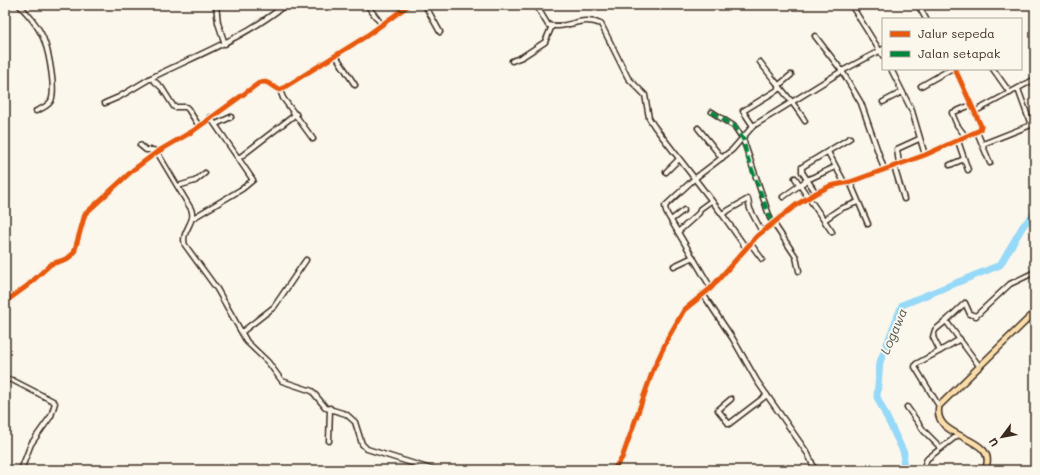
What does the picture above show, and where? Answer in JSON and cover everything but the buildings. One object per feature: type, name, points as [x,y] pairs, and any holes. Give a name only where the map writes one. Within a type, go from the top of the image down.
[{"type":"main road","points":[[985,470],[988,462],[984,451],[948,429],[938,414],[939,406],[1035,312]]},
{"type":"street","points":[[19,5],[25,11],[46,43],[52,83],[51,101],[36,111]]},
{"type":"street","points":[[216,5],[219,26],[225,44]]},
{"type":"street","points":[[105,103],[119,97],[150,78],[225,44],[253,28],[285,5]]},
{"type":"street","points":[[367,5],[382,25]]},
{"type":"street","points":[[280,90],[336,56],[409,5]]},
{"type":"street","points":[[425,5],[440,32]]},
{"type":"street","points":[[536,5],[544,21],[552,26],[563,26],[586,20],[601,24],[628,78],[645,95],[649,118],[654,126],[722,214],[746,248]]},
{"type":"street","points":[[918,5],[925,18]]},
{"type":"street","points":[[711,288],[671,220],[665,206],[694,179],[722,158],[743,139],[753,126],[791,101],[881,50],[853,8]]},
{"type":"street","points":[[512,61],[522,57],[545,42],[552,26]]},
{"type":"street","points":[[815,36],[842,71],[861,103],[884,169]]},
{"type":"street","points":[[336,56],[355,85]]},
{"type":"street","points":[[760,62],[806,121]]},
{"type":"street","points":[[891,70],[912,111],[925,156]]},
{"type":"street","points":[[921,86],[949,70]]},
{"type":"street","points":[[613,470],[622,458],[663,346],[684,310],[711,288],[750,242],[808,197],[816,193],[844,182],[850,182],[925,156],[977,132],[981,126],[955,70]]},
{"type":"street","points":[[994,70],[1010,93]]},
{"type":"street","points":[[753,126],[743,111],[778,87],[791,75]]},
{"type":"street","points":[[150,78],[162,88],[174,107],[186,107],[199,126]]},
{"type":"street","points":[[974,112],[1035,79]]},
{"type":"street","points":[[5,302],[27,286],[51,264],[64,261],[71,256],[76,248],[85,214],[133,170],[157,152],[199,126],[263,81],[280,90],[283,98],[314,139]]},
{"type":"street","points":[[983,144],[1033,126],[1018,89]]},
{"type":"street","points":[[883,102],[902,92]]},
{"type":"street","points":[[966,137],[957,125],[952,114],[971,105]]},
{"type":"street","points":[[712,112],[735,128],[743,139],[747,156],[772,224],[793,252],[798,262],[798,270]]},
{"type":"street","points":[[239,158],[296,114]]},
{"type":"street","points":[[210,117],[253,178],[252,182],[193,218],[186,232],[184,239],[185,245],[217,289],[249,344],[268,362],[282,382],[312,391],[324,405],[346,414],[355,422],[362,444],[367,449],[434,470]]},
{"type":"street","points":[[216,124],[231,117]]},
{"type":"street","points":[[698,128],[722,158]]},
{"type":"street","points":[[977,132],[990,163]]},
{"type":"street","points":[[816,193],[802,172],[802,167],[850,138]]},
{"type":"street","points":[[900,164],[897,149],[919,139]]},
{"type":"street","points":[[958,141],[968,170]]},
{"type":"street","points":[[140,145],[146,150],[153,150],[157,152],[191,209],[193,218]]},
{"type":"street","points":[[828,152],[844,182]]},
{"type":"street","points":[[666,172],[679,159]]},
{"type":"street","points":[[950,165],[964,159]]},
{"type":"street","points":[[894,166],[904,199]]},
{"type":"street","points":[[783,197],[807,180],[835,167]]},
{"type":"street","points":[[178,186],[195,181],[205,174]]},
{"type":"street","points":[[795,178],[832,232]]},
{"type":"street","points":[[850,182],[868,224]]},
{"type":"street","points":[[722,214],[748,199],[762,232]]},
{"type":"street","points":[[678,232],[699,213],[700,209],[711,201]]},
{"type":"street","points":[[824,220],[840,209],[858,202]]},
{"type":"street","points":[[671,220],[684,210]]},
{"type":"street","points":[[750,242],[762,259]]},
{"type":"street","points":[[674,266],[693,257]]},
{"type":"street","points":[[242,332],[274,307],[306,260]]},
{"type":"street","points":[[940,351],[933,336],[935,330],[946,322],[965,303],[970,314],[976,316],[1010,284],[1035,272]]},
{"type":"street","points":[[704,294],[767,395],[808,454],[815,470]]},
{"type":"street","points":[[946,322],[980,367]]},
{"type":"street","points":[[939,406],[915,367],[916,364],[960,339]]},
{"type":"street","points":[[5,380],[12,380],[55,403],[51,416],[31,444],[21,470]]},
{"type":"street","points":[[731,398],[718,410],[728,424],[767,395]]},
{"type":"street","points":[[907,407],[924,431],[941,448]]},
{"type":"street","points":[[329,440],[330,408]]},
{"type":"street","points":[[926,470],[925,464],[927,459],[958,435]]},
{"type":"waterway","name":"Logawa","points":[[901,470],[903,467],[904,453],[877,397],[880,362],[902,305],[1000,265],[1023,226],[1035,213]]},
{"type":"marked path","points":[[712,112],[735,127],[743,139],[747,156],[772,223]]},
{"type":"cycle path","points":[[5,302],[27,286],[51,264],[67,259],[74,253],[85,214],[133,170],[157,152],[193,131],[259,83],[265,82],[280,90],[365,37],[409,5]]},
{"type":"cycle path","points":[[613,470],[622,458],[653,370],[669,336],[684,310],[711,288],[757,236],[796,205],[830,186],[850,182],[925,155],[980,130],[981,126],[955,70]]}]
